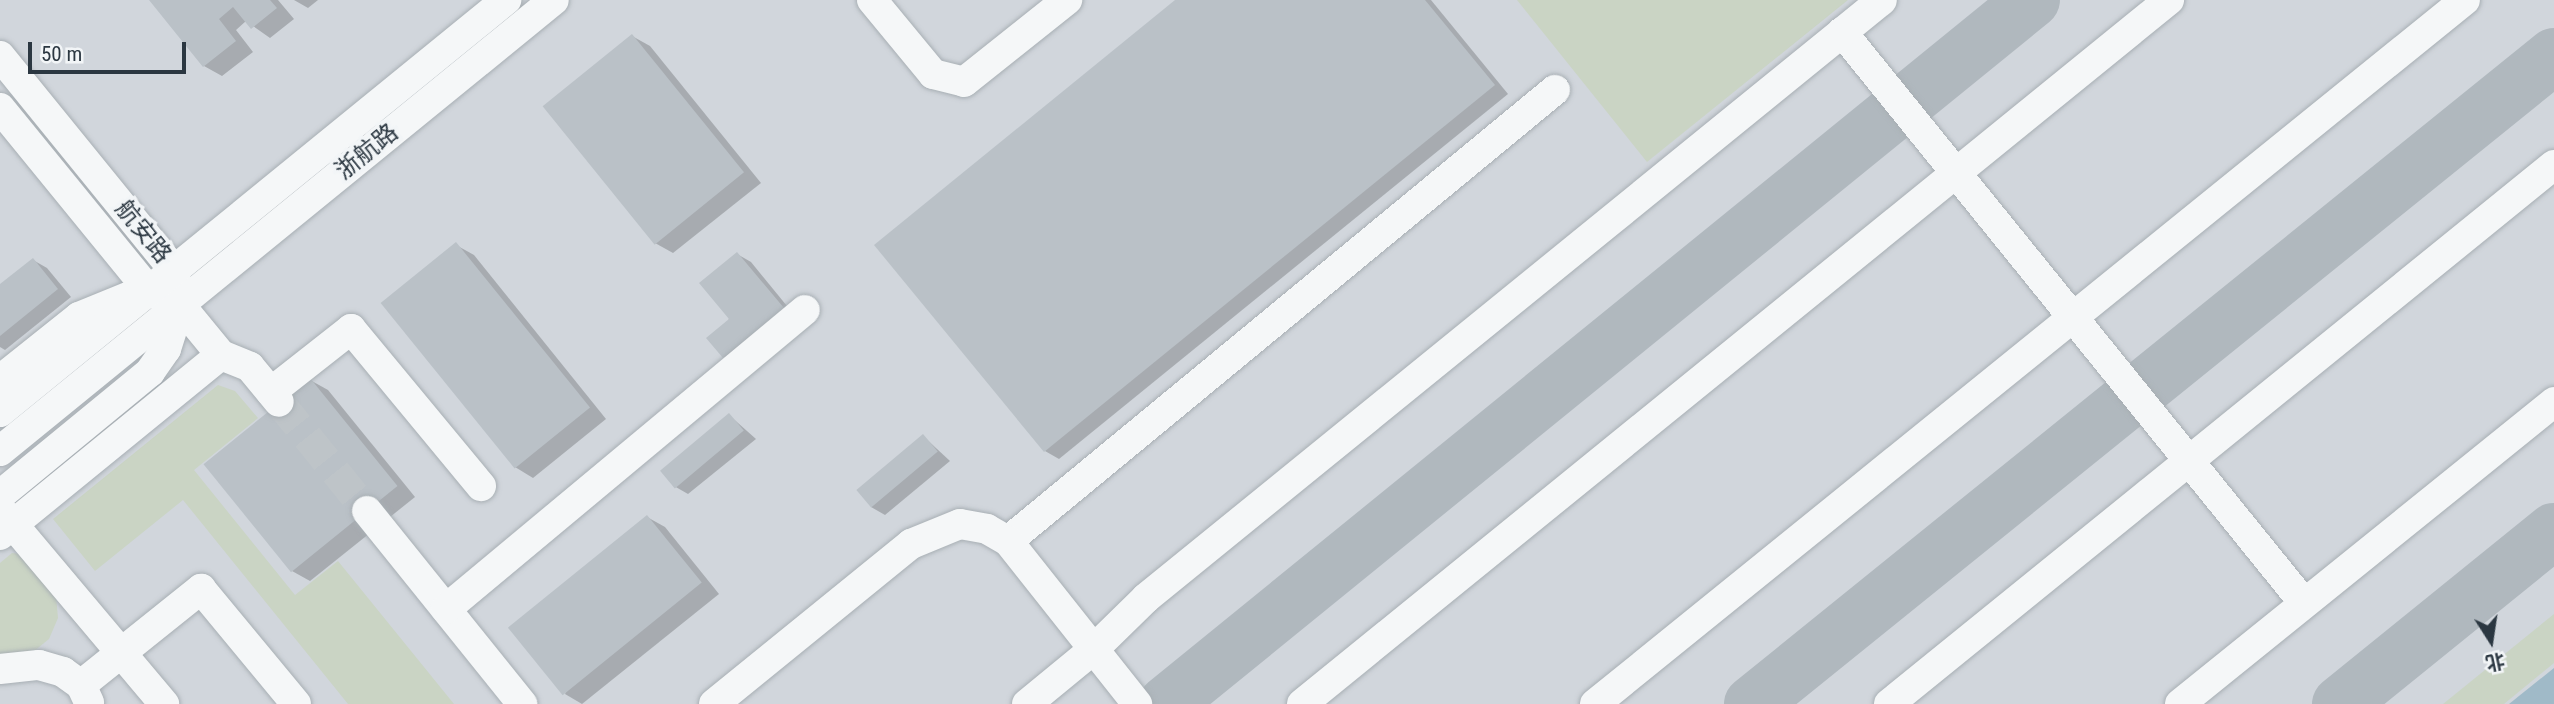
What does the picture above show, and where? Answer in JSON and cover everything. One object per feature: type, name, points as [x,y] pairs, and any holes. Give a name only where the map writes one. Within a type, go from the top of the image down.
[{"type":"street","name":"浙航路","points":[[0,412],[506,0]]},
{"type":"street","name":"浙航路","points":[[0,451],[554,0]]},
{"type":"street","points":[[872,0],[933,74],[964,82],[1068,0]]},
{"type":"street","points":[[1027,704],[1094,649],[1146,598],[1882,0]]},
{"type":"street","points":[[1302,704],[2169,0]]},
{"type":"street","points":[[1595,704],[2465,0]]},
{"type":"street","points":[[1842,32],[2304,603]]},
{"type":"street","name":"航安路","points":[[0,56],[174,270],[180,304]]},
{"type":"street","points":[[1008,541],[1555,90]]},
{"type":"street","name":"航安路","points":[[0,108],[149,291],[180,304]]},
{"type":"street","points":[[1889,704],[2554,165]]},
{"type":"street","name":"浙航路","points":[[0,380],[79,317],[149,291]]},
{"type":"street","points":[[180,304],[221,355],[250,367],[275,397],[351,329],[481,486]]},
{"type":"street","points":[[0,495],[150,372],[166,349],[180,304]]},
{"type":"street","points":[[446,609],[805,310]]},
{"type":"street","points":[[164,704],[4,523],[221,355]]},
{"type":"street","points":[[2180,704],[2554,402]]},
{"type":"street","points":[[367,511],[522,704]]},
{"type":"street","points":[[716,703],[911,544],[960,524],[987,529],[1008,541],[1137,704]]},
{"type":"street","points":[[0,668],[38,666],[63,672],[85,695],[121,653],[201,589],[296,704]]},
{"type":"shaded area","points":[[0,0],[2554,0],[2554,704],[0,704]]},
{"type":"green space","points":[[1517,0],[1848,0],[1647,162]]},
{"type":"green space","points":[[218,385],[235,391],[258,418],[194,470],[295,595],[338,561],[454,704],[348,704],[183,500],[95,571],[53,519]]},
{"type":"green space","points":[[12,553],[22,554],[56,596],[58,618],[49,639],[33,652],[0,655],[0,563]]},
{"type":"green space","points":[[2554,614],[2554,663],[2504,704],[2443,704]]},
{"type":"water","points":[[2554,668],[2554,704],[2509,704]]},
{"type":"building","points":[[149,0],[270,0],[277,8],[251,29],[233,7],[219,19],[236,41],[203,67]]},
{"type":"building","points":[[1175,0],[1425,0],[1495,85],[1044,452],[874,245]]},
{"type":"building","points":[[632,34],[744,172],[655,245],[543,106]]},
{"type":"building","points":[[456,242],[590,408],[515,469],[381,303]]},
{"type":"building","points":[[737,252],[784,308],[723,358],[706,338],[729,319],[699,283]]},
{"type":"building","points":[[33,258],[58,289],[0,336],[0,284]]},
{"type":"building","points":[[310,378],[397,486],[291,572],[204,464]]},
{"type":"building","points":[[729,413],[744,431],[675,488],[660,471]]},
{"type":"building","points":[[923,434],[938,452],[871,508],[856,490]]},
{"type":"building","points":[[647,515],[702,583],[563,695],[508,628]]},
{"type":"taxiway","points":[[1166,704],[2032,0]]},
{"type":"taxiway","points":[[1752,704],[2554,56]]},
{"type":"taxiway","points":[[2340,704],[2554,531]]},
{"type":"tunnel","points":[[279,402],[367,511]]}]
